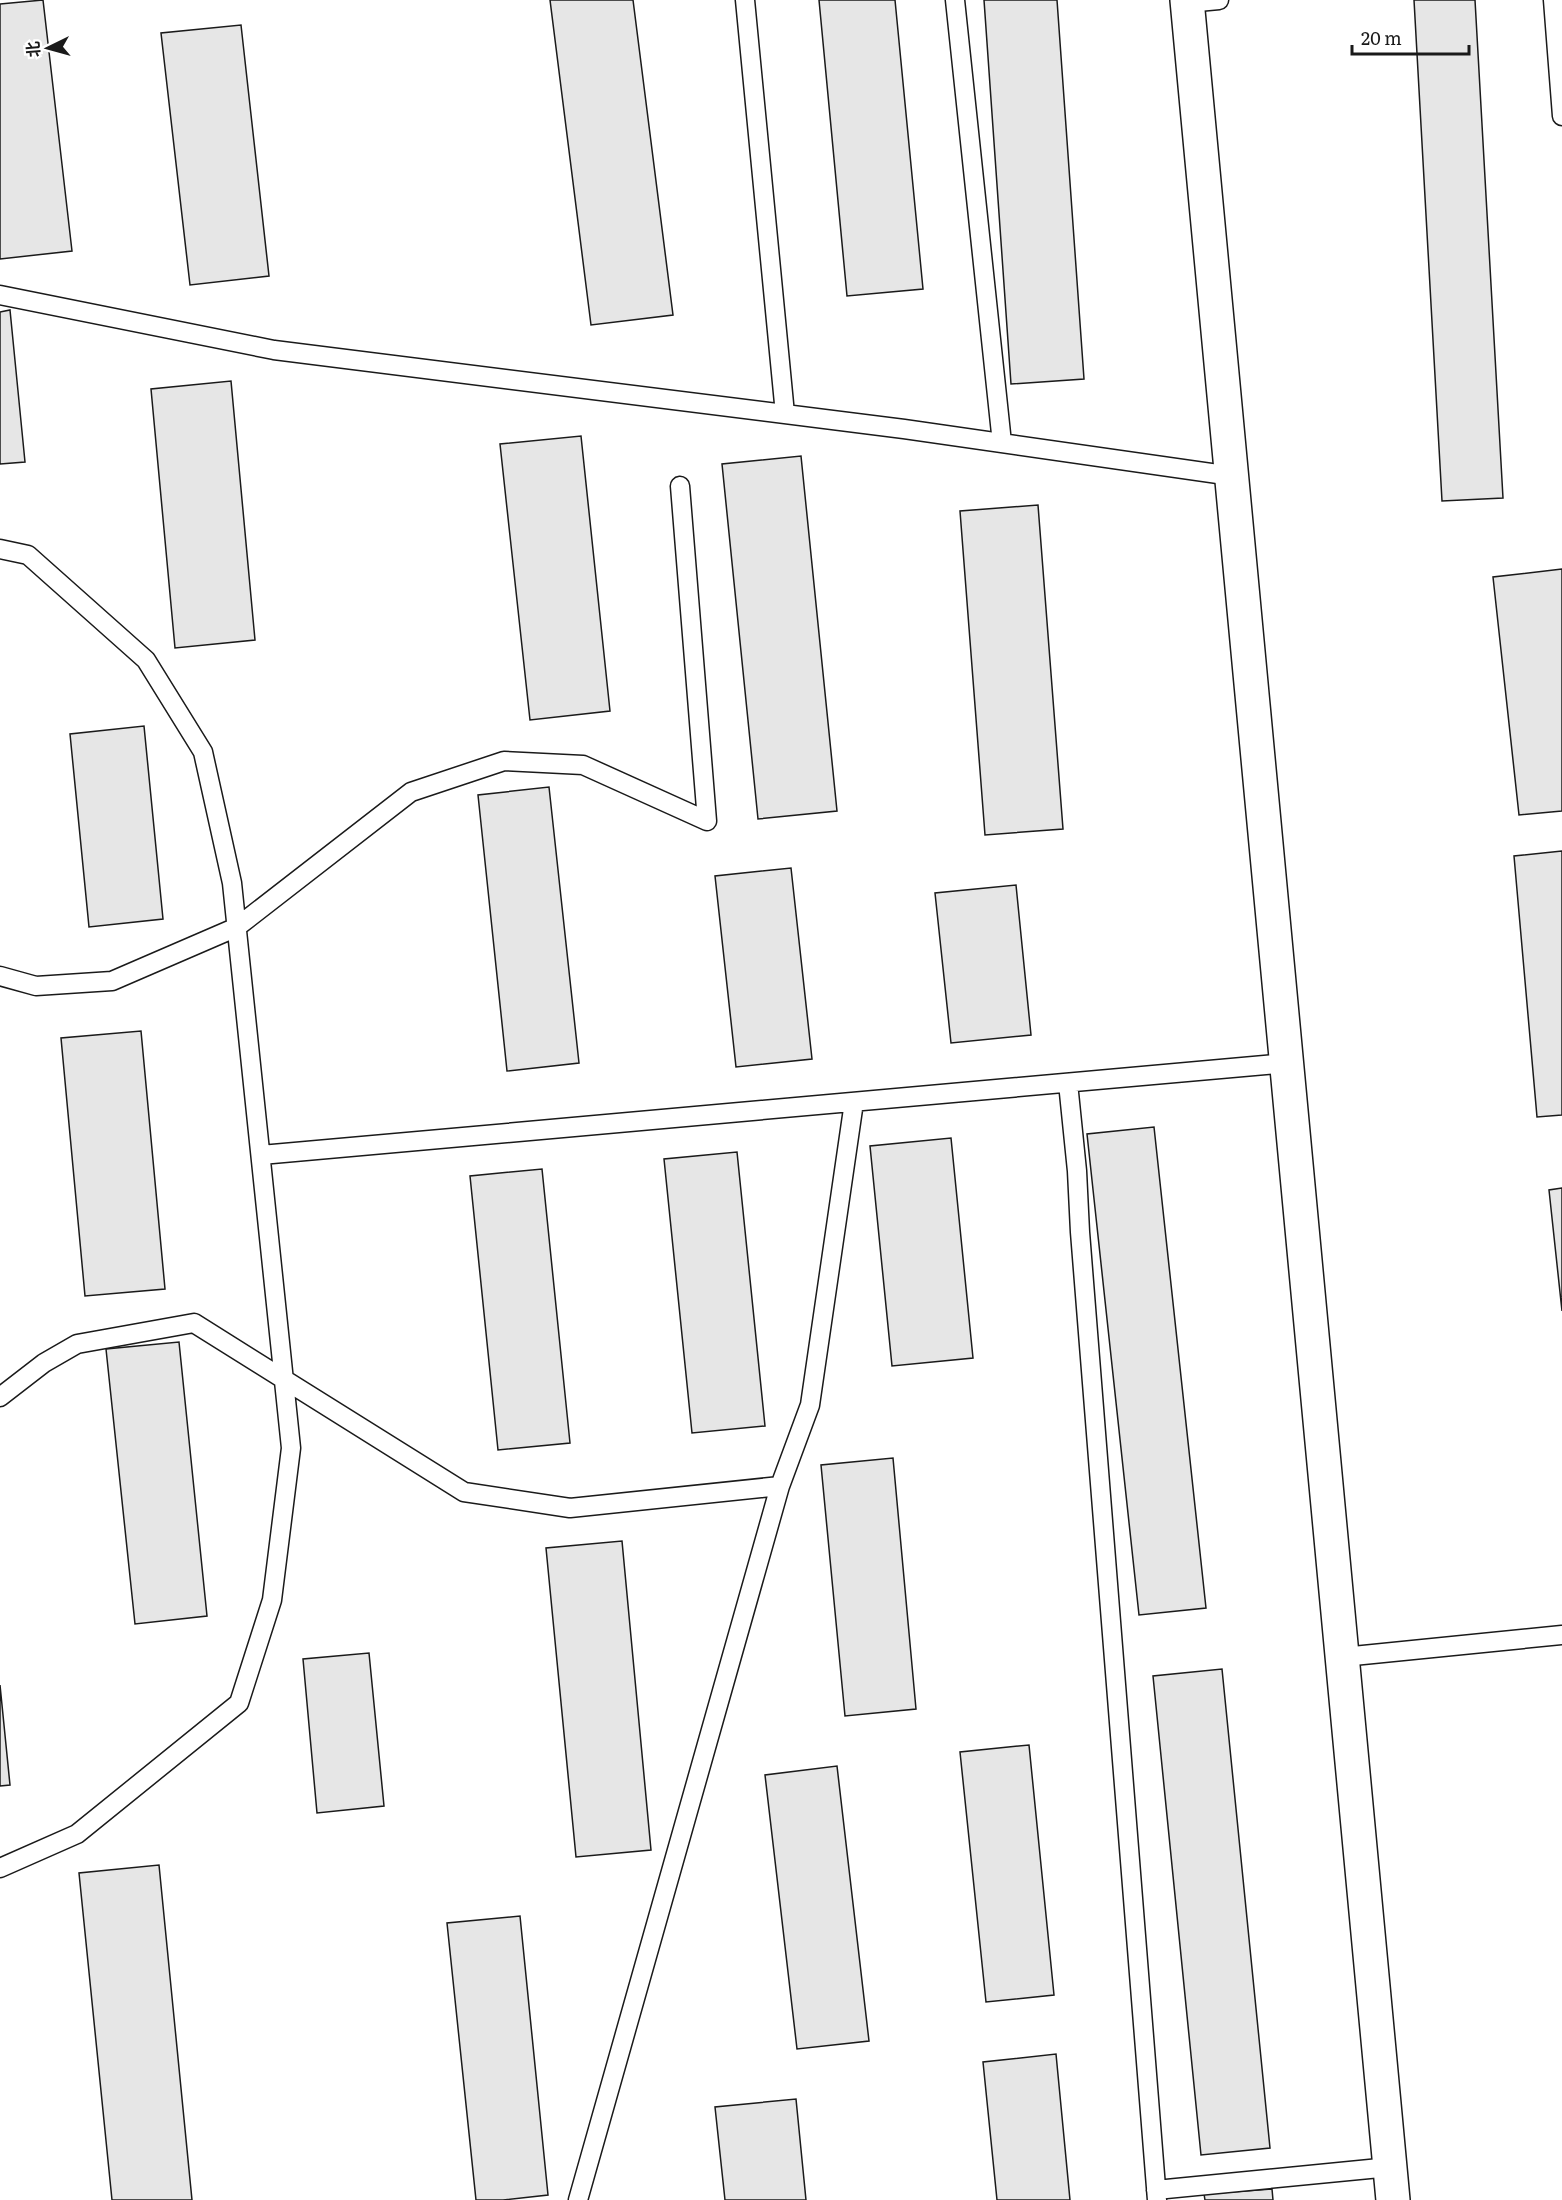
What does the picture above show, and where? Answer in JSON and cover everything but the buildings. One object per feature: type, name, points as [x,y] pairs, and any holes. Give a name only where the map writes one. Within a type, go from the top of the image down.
[{"type":"street","points":[[1198,1],[1232,476],[1393,2200]]},
{"type":"lane","points":[[745,0],[785,414]]},
{"type":"lane","points":[[955,0],[1002,443]]},
{"type":"lane","points":[[1553,0],[1562,116]]},
{"type":"lane","points":[[0,295],[274,350],[785,414],[1232,476]]},
{"type":"lane","points":[[0,976],[36,986],[112,981],[237,927],[411,792],[504,761],[583,765],[706,821],[680,486]]},
{"type":"lane","points":[[0,549],[28,555],[147,660],[203,752],[232,883],[291,1448],[272,1600],[239,1703],[77,1834],[0,1868]]},
{"type":"lane","points":[[261,1155],[1287,1063]]},
{"type":"lane","points":[[1068,1083],[1077,1171],[1156,2195],[1390,2167]]},
{"type":"lane","points":[[578,2200],[780,1486],[810,1406],[854,1102]]},
{"type":"lane","points":[[0,1397],[44,1363],[77,1344],[194,1323],[464,1492],[570,1508],[780,1486]]},
{"type":"lane","points":[[1343,1657],[1562,1635]]}]
